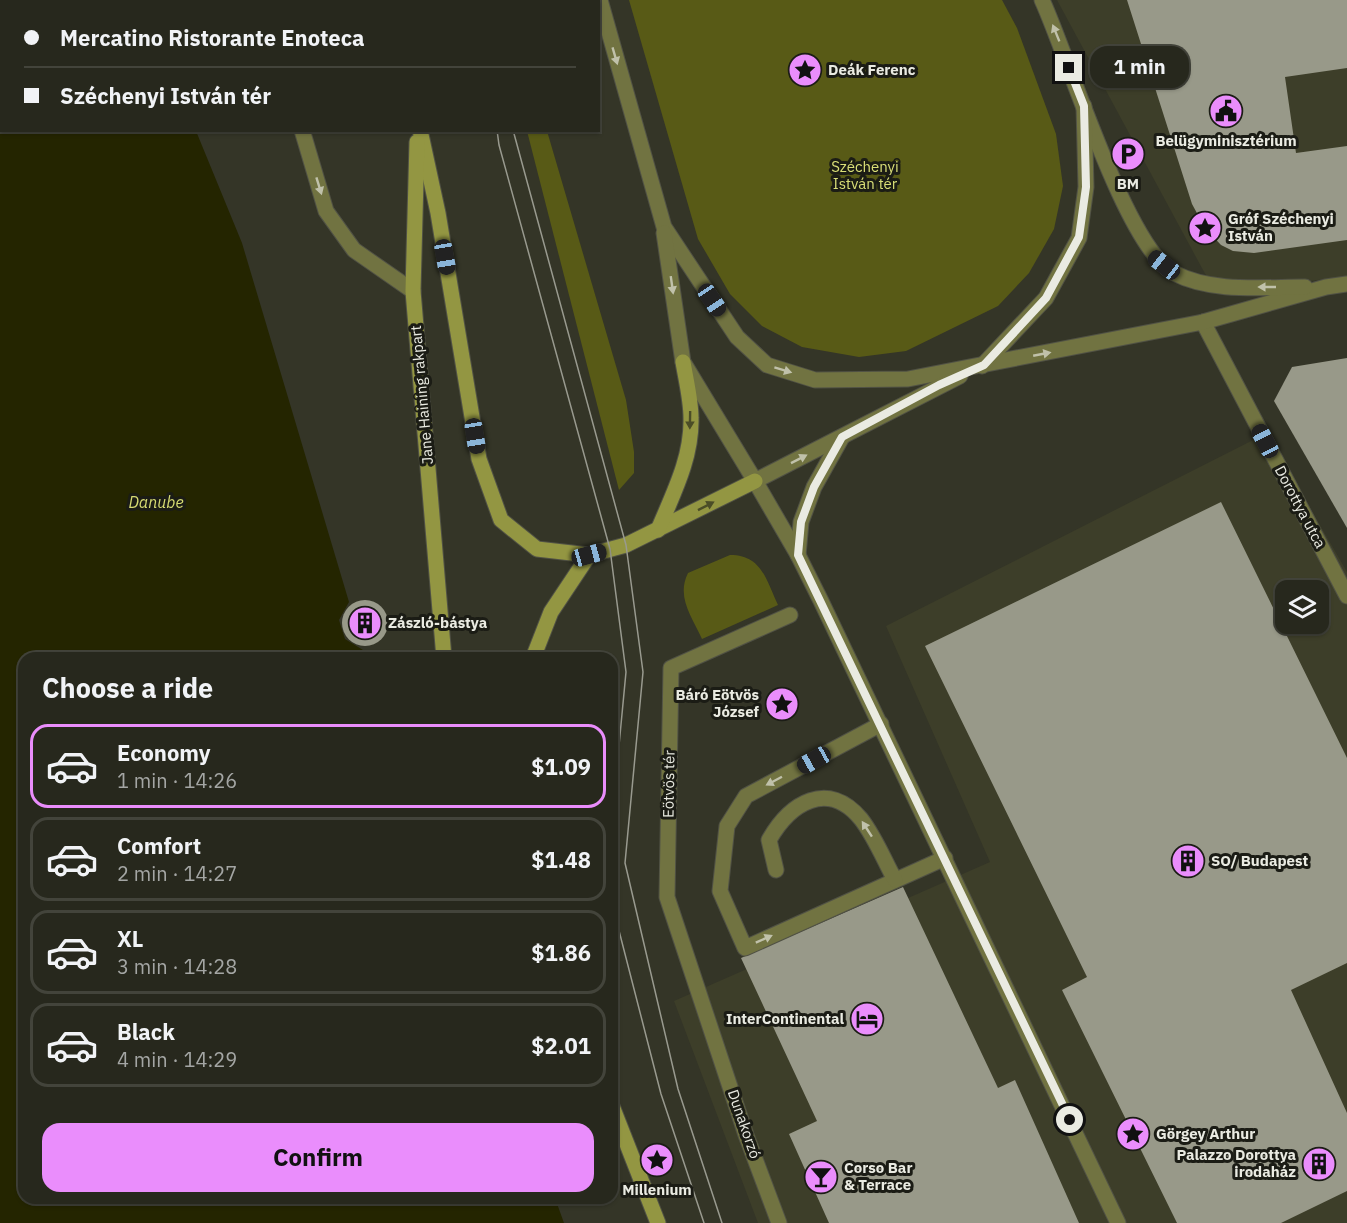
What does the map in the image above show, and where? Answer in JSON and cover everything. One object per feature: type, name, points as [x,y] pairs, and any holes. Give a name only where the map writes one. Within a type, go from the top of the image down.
[{"type":"main road","name":"Jane Haining rakpart","points":[[418,132],[413,291],[443,652]]},
{"type":"main road","points":[[418,132],[438,213],[479,459],[501,520],[537,549],[589,555],[626,545],[755,481]]},
{"type":"main road","points":[[658,530],[684,469],[687,453],[691,418],[683,362]]},
{"type":"main road","points":[[534,652],[551,612],[589,555]]},
{"type":"main road","points":[[618,1121],[658,1223]]},
{"type":"street","points":[[600,0],[664,227],[683,362],[798,555],[881,724],[1118,1223]]},
{"type":"street","points":[[1042,0],[1129,214],[1154,257],[1174,273],[1227,287],[1326,287]]},
{"type":"street","points":[[755,481],[939,385],[984,365],[1046,298],[1079,237],[1086,187],[1084,106]]},
{"type":"street","points":[[303,132],[326,211],[354,250],[413,291]]},
{"type":"street","points":[[664,227],[737,337],[767,365],[815,380],[908,379],[1203,322],[1326,287],[1347,284]]},
{"type":"street","name":"Dorottya utca","points":[[1203,322],[1347,596]]},
{"type":"street","points":[[798,555],[804,514],[814,487],[842,437]]},
{"type":"street","name":"Eötvös tér","points":[[711,1023],[666,897],[671,668],[790,615]]},
{"type":"street","points":[[881,724],[746,796],[727,826],[720,891],[745,948],[945,858]]},
{"type":"street","points":[[776,870],[769,840],[780,820],[800,804],[821,798],[843,804],[860,819],[895,880]]},
{"type":"street","name":"Dunakorzó","points":[[711,1023],[746,1135],[779,1223]]},
{"type":"shaded area","name":"Belügyminisztérium","points":[[1057,0],[1347,0],[1347,276],[1216,294]]},
{"type":"shaded area","points":[[1267,433],[1347,572],[1347,1223],[758,1223],[674,1001],[990,862],[886,626]]},
{"type":"green space","name":"Széchenyi István tér","points":[[629,0],[1002,0],[1017,28],[1056,134],[1063,186],[1054,229],[1029,273],[998,306],[906,351],[859,357],[802,347],[762,326],[730,294],[698,239]]},
{"type":"green space","points":[[527,132],[547,132],[626,400],[634,452],[634,473],[619,490]]},
{"type":"green space","points":[[730,555],[741,556],[756,564],[766,578],[778,605],[702,639],[685,599],[684,590],[688,573]]},
{"type":"water","name":"Danube","points":[[0,132],[196,132],[242,243],[349,602],[339,620],[345,639],[364,652],[18,652],[18,1204],[557,1204],[564,1223],[0,1223]]},
{"type":"building","name":"Belügyminisztérium","points":[[1127,0],[1347,0],[1347,68],[1285,77],[1296,153],[1347,146],[1347,240],[1254,253],[1233,251],[1221,245],[1205,228],[1192,204]]},
{"type":"building","points":[[1347,358],[1347,528],[1274,401],[1292,367]]},
{"type":"building","name":"SO/ Budapest","points":[[1221,502],[1275,612],[1275,634],[1286,634],[1347,758],[1347,963],[1291,990],[1347,1113],[1347,1191],[1281,1223],[1177,1223],[1062,990],[1087,977],[925,646]]},
{"type":"building","name":"Zászló-bástya","points":[[365,600],[381,607],[388,623],[381,639],[365,646],[349,639],[342,623],[349,607]]},
{"type":"building","name":"InterContinental","points":[[903,887],[998,1088],[1015,1080],[1079,1223],[829,1223],[789,1134],[817,1121],[741,958]]},
{"type":"tram line","points":[[497,132],[610,549],[626,672],[618,756]]},
{"type":"tram line","points":[[514,132],[626,545],[643,672],[625,863],[678,1089],[722,1223]]},
{"type":"tram line","points":[[618,927],[661,1094],[704,1223]]},
{"type":"place","name":"Deák Ferenc","points":[[805,70]]},
{"type":"place","name":"Belügyminisztérium","points":[[1226,111]]},
{"type":"place","name":"BM","points":[[1128,154]]},
{"type":"place","name":"Gróf Széchenyi István","points":[[1205,228]]},
{"type":"place","name":"Zászló-bástya","points":[[365,623]]},
{"type":"place","name":"Báró Eötvös József","points":[[782,704]]},
{"type":"place","name":"SO/ Budapest","points":[[1188,861]]},
{"type":"place","name":"InterContinental","points":[[867,1019]]},
{"type":"place","name":"Görgey Arthur","points":[[1133,1134]]},
{"type":"place","name":"Millenium","points":[[657,1160]]},
{"type":"place","name":"Palazzo Dorottya irodaház","points":[[1319,1164]]},
{"type":"place","name":"Corso Bar & Terrace","points":[[821,1177]]},
{"type":"route","points":[[1069,68],[1084,106],[1086,187],[1079,237],[1046,298],[984,365],[939,385],[842,437],[814,487],[801,522],[798,555],[1070,1120]]}]
